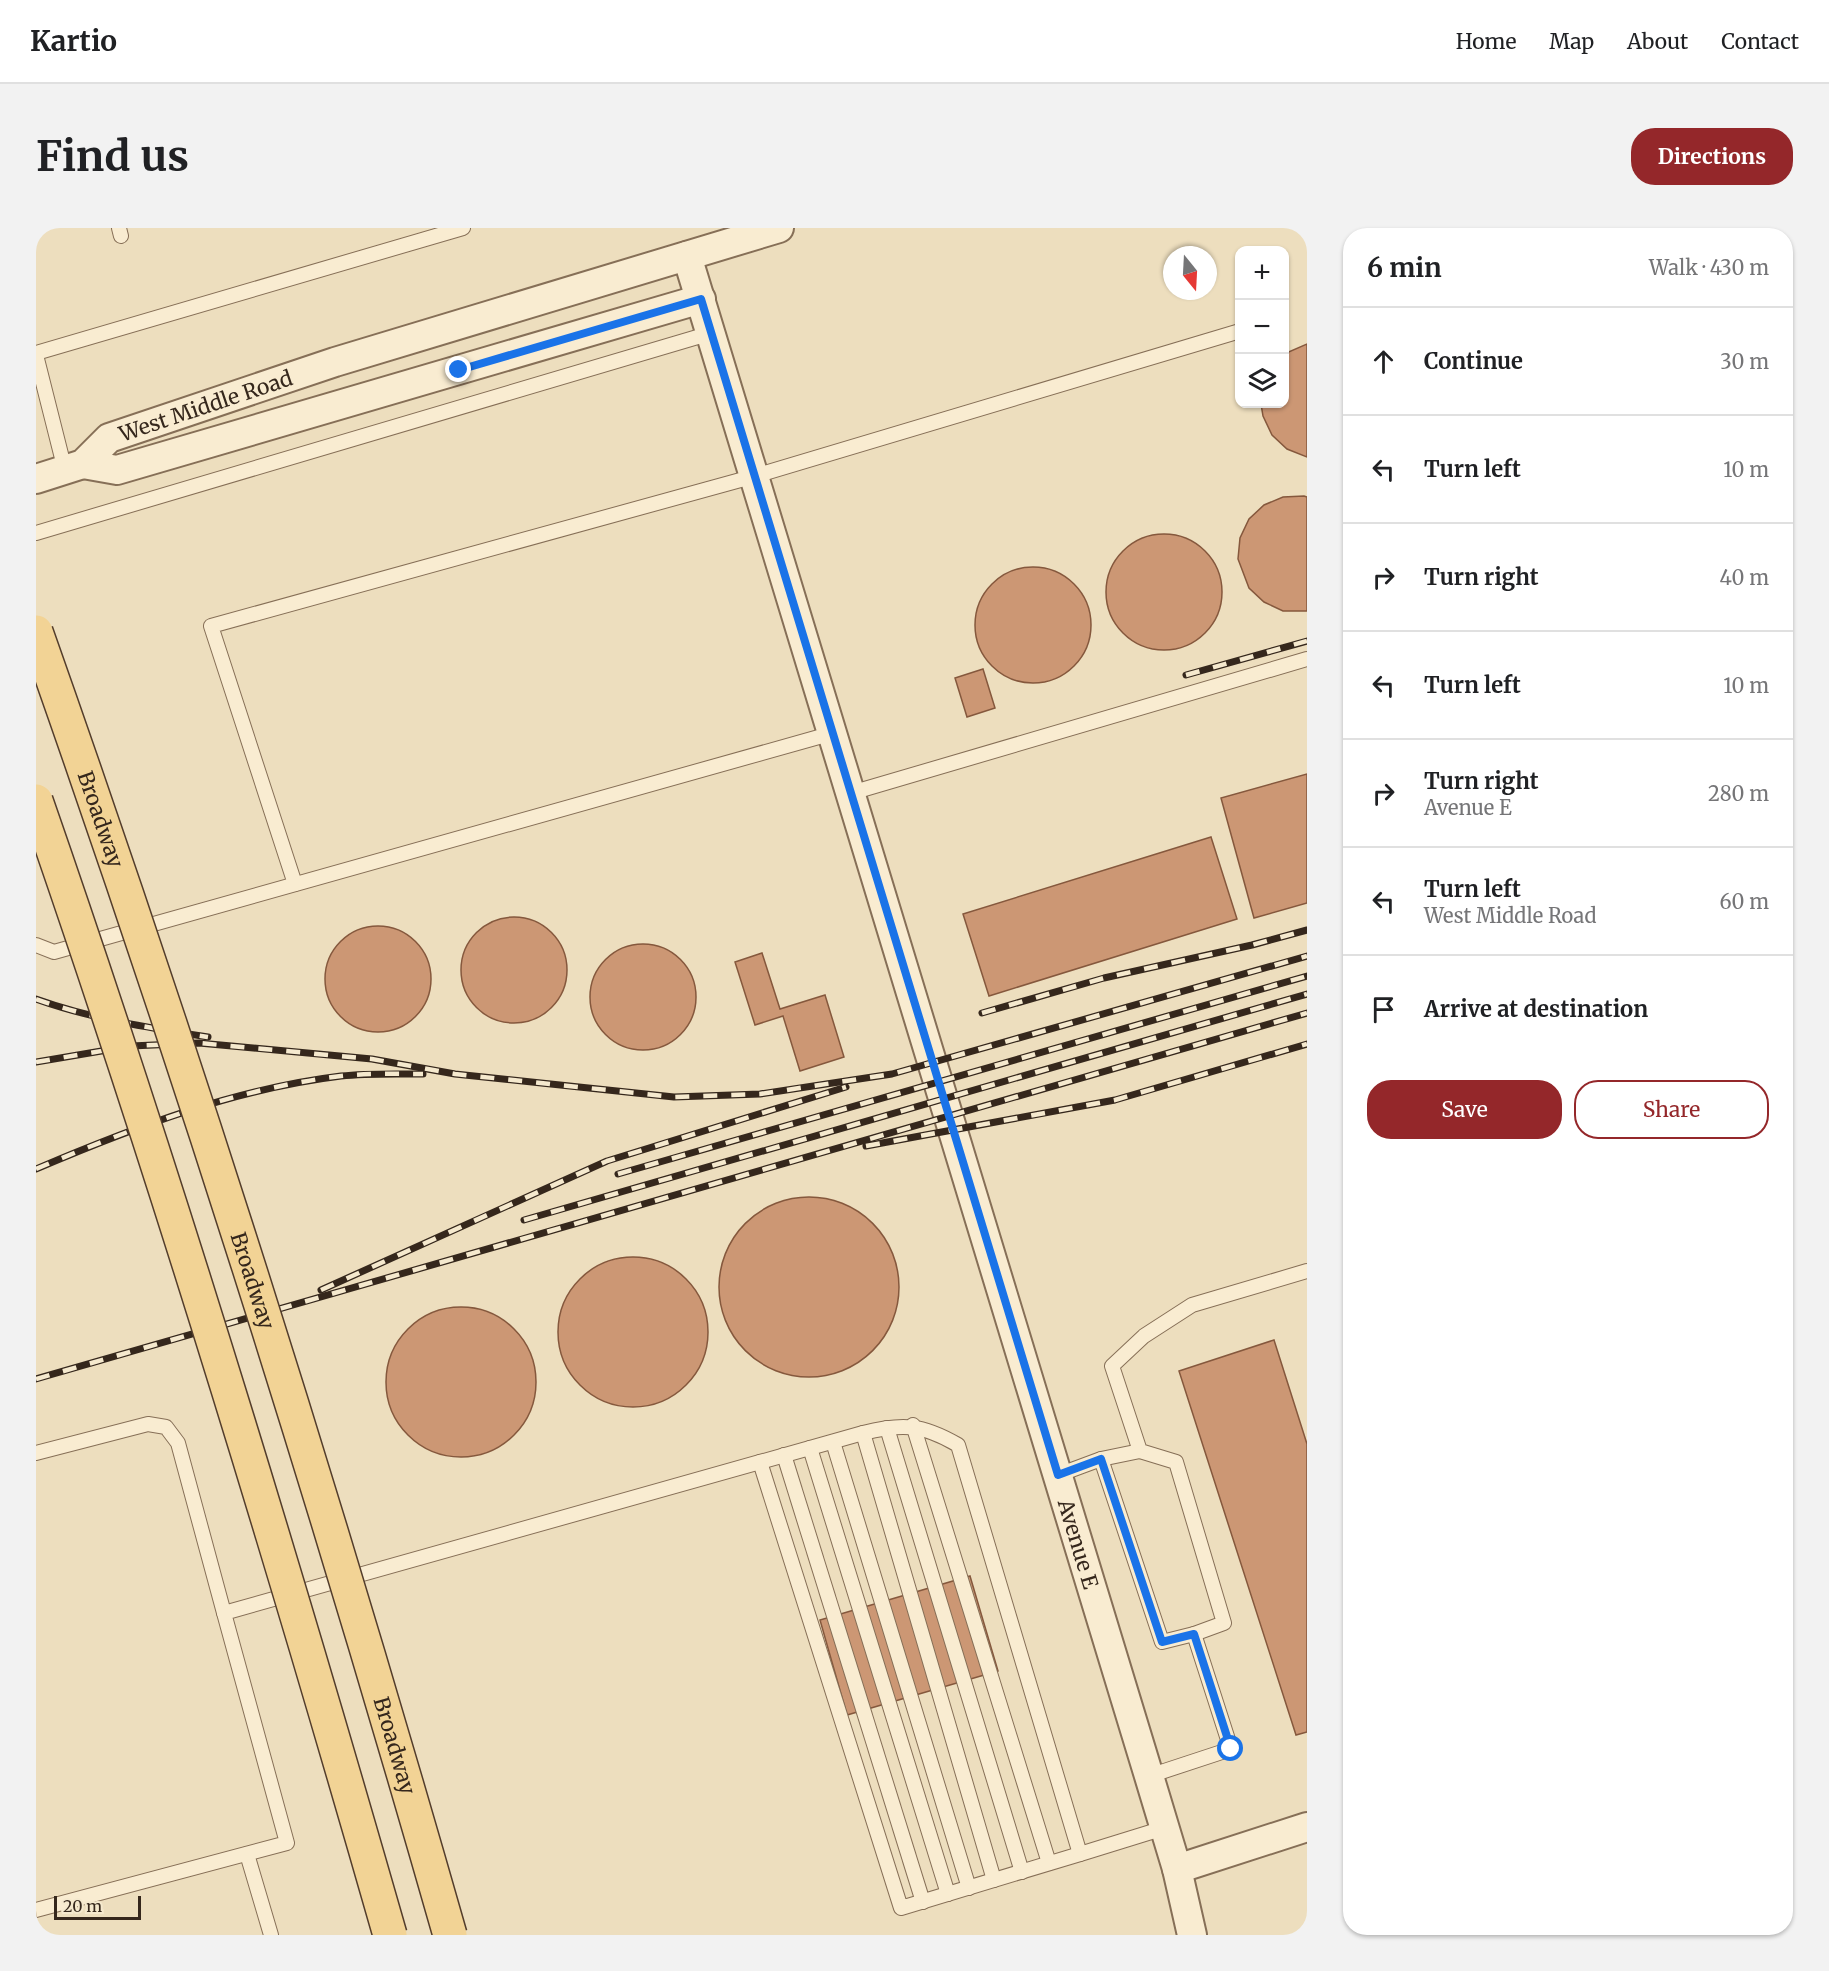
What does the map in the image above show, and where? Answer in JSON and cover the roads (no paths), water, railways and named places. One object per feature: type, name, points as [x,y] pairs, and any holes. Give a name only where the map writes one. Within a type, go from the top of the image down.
[{"type":"main road","name":"Broadway","points":[[36,633],[155,979],[273,1343],[450,1935]]},
{"type":"main road","points":[[36,801],[102,992],[219,1355],[390,1935]]},
{"type":"street","name":"West Middle Road","points":[[74,467],[109,438],[335,362],[779,228]]},
{"type":"street","name":"Avenue E","points":[[687,256],[1177,1869],[1192,1935]]},
{"type":"street","name":"West Middle Road","points":[[74,467],[117,470],[701,299]]},
{"type":"street","points":[[36,479],[74,467]]},
{"type":"street","points":[[1177,1869],[1307,1827]]},
{"type":"lane","points":[[74,467],[36,354],[463,228]]},
{"type":"lane","points":[[36,533],[711,333]]},
{"type":"lane","points":[[295,884],[212,626],[754,476],[1235,333]]},
{"type":"lane","points":[[851,793],[1307,659]]},
{"type":"lane","points":[[36,945],[54,952],[833,733]]},
{"type":"lane","points":[[1140,1451],[1112,1366],[1144,1336],[1192,1305],[1307,1271]]},
{"type":"lane","points":[[36,1453],[148,1424],[166,1427],[178,1443],[287,1843],[36,1910]]},
{"type":"lane","points":[[913,1425],[1049,1863]]},
{"type":"lane","points":[[224,1613],[862,1433],[913,1425],[938,1434],[958,1445],[1080,1854]]},
{"type":"lane","points":[[888,1428],[1022,1872]]},
{"type":"lane","points":[[862,1433],[994,1880]]},
{"type":"lane","points":[[833,1442],[969,1888]]},
{"type":"lane","points":[[810,1448],[948,1894]]},
{"type":"lane","points":[[1058,1475],[1101,1459],[1140,1451],[1176,1462],[1224,1623],[1162,1642],[1101,1459]]},
{"type":"lane","points":[[784,1455],[923,1902]]},
{"type":"lane","points":[[760,1462],[901,1908],[1164,1828]]},
{"type":"lane","points":[[1149,1776],[1231,1749],[1194,1634]]},
{"type":"lane","points":[[247,1854],[271,1935]]},
{"type":"railway","points":[[1186,675],[1307,641]]},
{"type":"railway","points":[[982,1013],[1104,978],[1252,945],[1307,930]]},
{"type":"railway","points":[[36,1062],[131,1046],[199,1043],[372,1059],[455,1074],[674,1097],[760,1094],[892,1074],[1307,956]]},
{"type":"railway","points":[[618,1174],[1307,976]]},
{"type":"railway","points":[[524,1220],[1307,994]]},
{"type":"railway","points":[[36,999],[100,1017],[208,1037]]},
{"type":"railway","points":[[36,1379],[1307,1013]]},
{"type":"railway","points":[[866,1146],[1115,1100],[1307,1044]]},
{"type":"railway","points":[[36,1169],[148,1125],[262,1090],[341,1076],[423,1074]]},
{"type":"railway","points":[[321,1290],[607,1161],[846,1087]]}]
